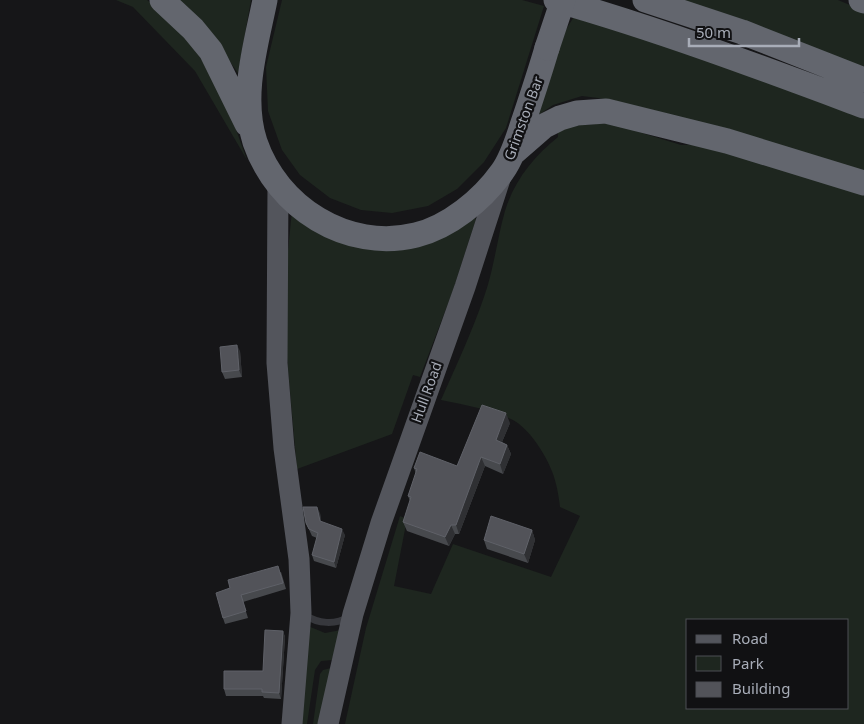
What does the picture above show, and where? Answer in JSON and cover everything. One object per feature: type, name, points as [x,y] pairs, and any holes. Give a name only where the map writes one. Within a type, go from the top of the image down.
[{"type":"highway","points":[[162,0],[193,30],[211,52],[255,141]]},
{"type":"highway","name":"Grimston Bar","points":[[265,0],[250,85],[250,113],[255,141],[264,163],[278,186],[301,210],[327,225],[355,235],[391,239],[416,235],[438,227],[476,202],[507,163],[563,0]]},
{"type":"highway","points":[[556,0],[723,53],[864,106]]},
{"type":"highway","points":[[645,0],[742,32],[864,80]]},
{"type":"highway","points":[[507,163],[544,126],[577,112],[606,111],[727,141],[864,183]]},
{"type":"main road","name":"Hull Road","points":[[328,724],[354,614],[381,523],[507,163]]},
{"type":"main road","points":[[278,186],[277,363],[284,448],[299,559],[301,613],[292,724]]},
{"type":"lane","points":[[301,613],[312,620],[326,622],[342,621],[354,614]]},
{"type":"green space","points":[[116,0],[147,0],[173,20],[220,85],[247,160],[195,71],[133,7]]},
{"type":"green space","points":[[173,0],[251,0],[238,73],[215,41]]},
{"type":"green space","points":[[282,0],[522,0],[544,6],[506,128],[484,162],[457,189],[428,206],[392,213],[361,210],[330,198],[300,175],[282,150],[268,111],[266,67]]},
{"type":"green space","points":[[678,0],[838,0],[864,11],[864,69]]},
{"type":"green space","points":[[575,15],[680,49],[864,118],[864,176],[606,99],[582,96],[553,105],[537,116],[554,49]]},
{"type":"green space","points":[[610,123],[681,145],[716,144],[864,191],[864,724],[345,724],[366,628],[400,516],[407,519],[394,586],[431,594],[453,544],[551,577],[580,516],[560,507],[554,476],[550,467],[540,447],[519,424],[494,413],[441,400],[484,297],[509,200],[519,179],[541,152],[558,137],[558,132],[568,126]]},
{"type":"green space","points":[[292,210],[357,241],[470,215],[476,219],[452,293],[420,377],[413,375],[392,434],[297,469],[286,347],[285,282]]},
{"type":"green space","points":[[308,626],[325,633],[341,630],[332,660],[321,661],[315,670],[307,724],[300,724]]},
{"type":"green space","points":[[331,668],[320,724],[313,724],[320,674],[323,670]]},
{"type":"building","points":[[237,345],[239,370],[222,372],[220,347]]},
{"type":"building","points":[[482,405],[506,413],[496,440],[507,445],[500,464],[481,457],[456,525],[451,525],[445,537],[403,522],[411,497],[408,496],[417,469],[414,468],[420,452],[457,466]]},
{"type":"building","points":[[303,507],[317,507],[320,521],[342,529],[334,562],[312,555],[318,533],[309,529]]},
{"type":"building","points":[[491,516],[532,530],[524,554],[484,540]]},
{"type":"building","points":[[278,566],[283,583],[241,595],[246,611],[223,618],[216,593],[230,588],[228,580]]},
{"type":"building","points":[[265,630],[283,631],[279,693],[262,692],[262,689],[224,689],[224,671],[263,671]]}]
